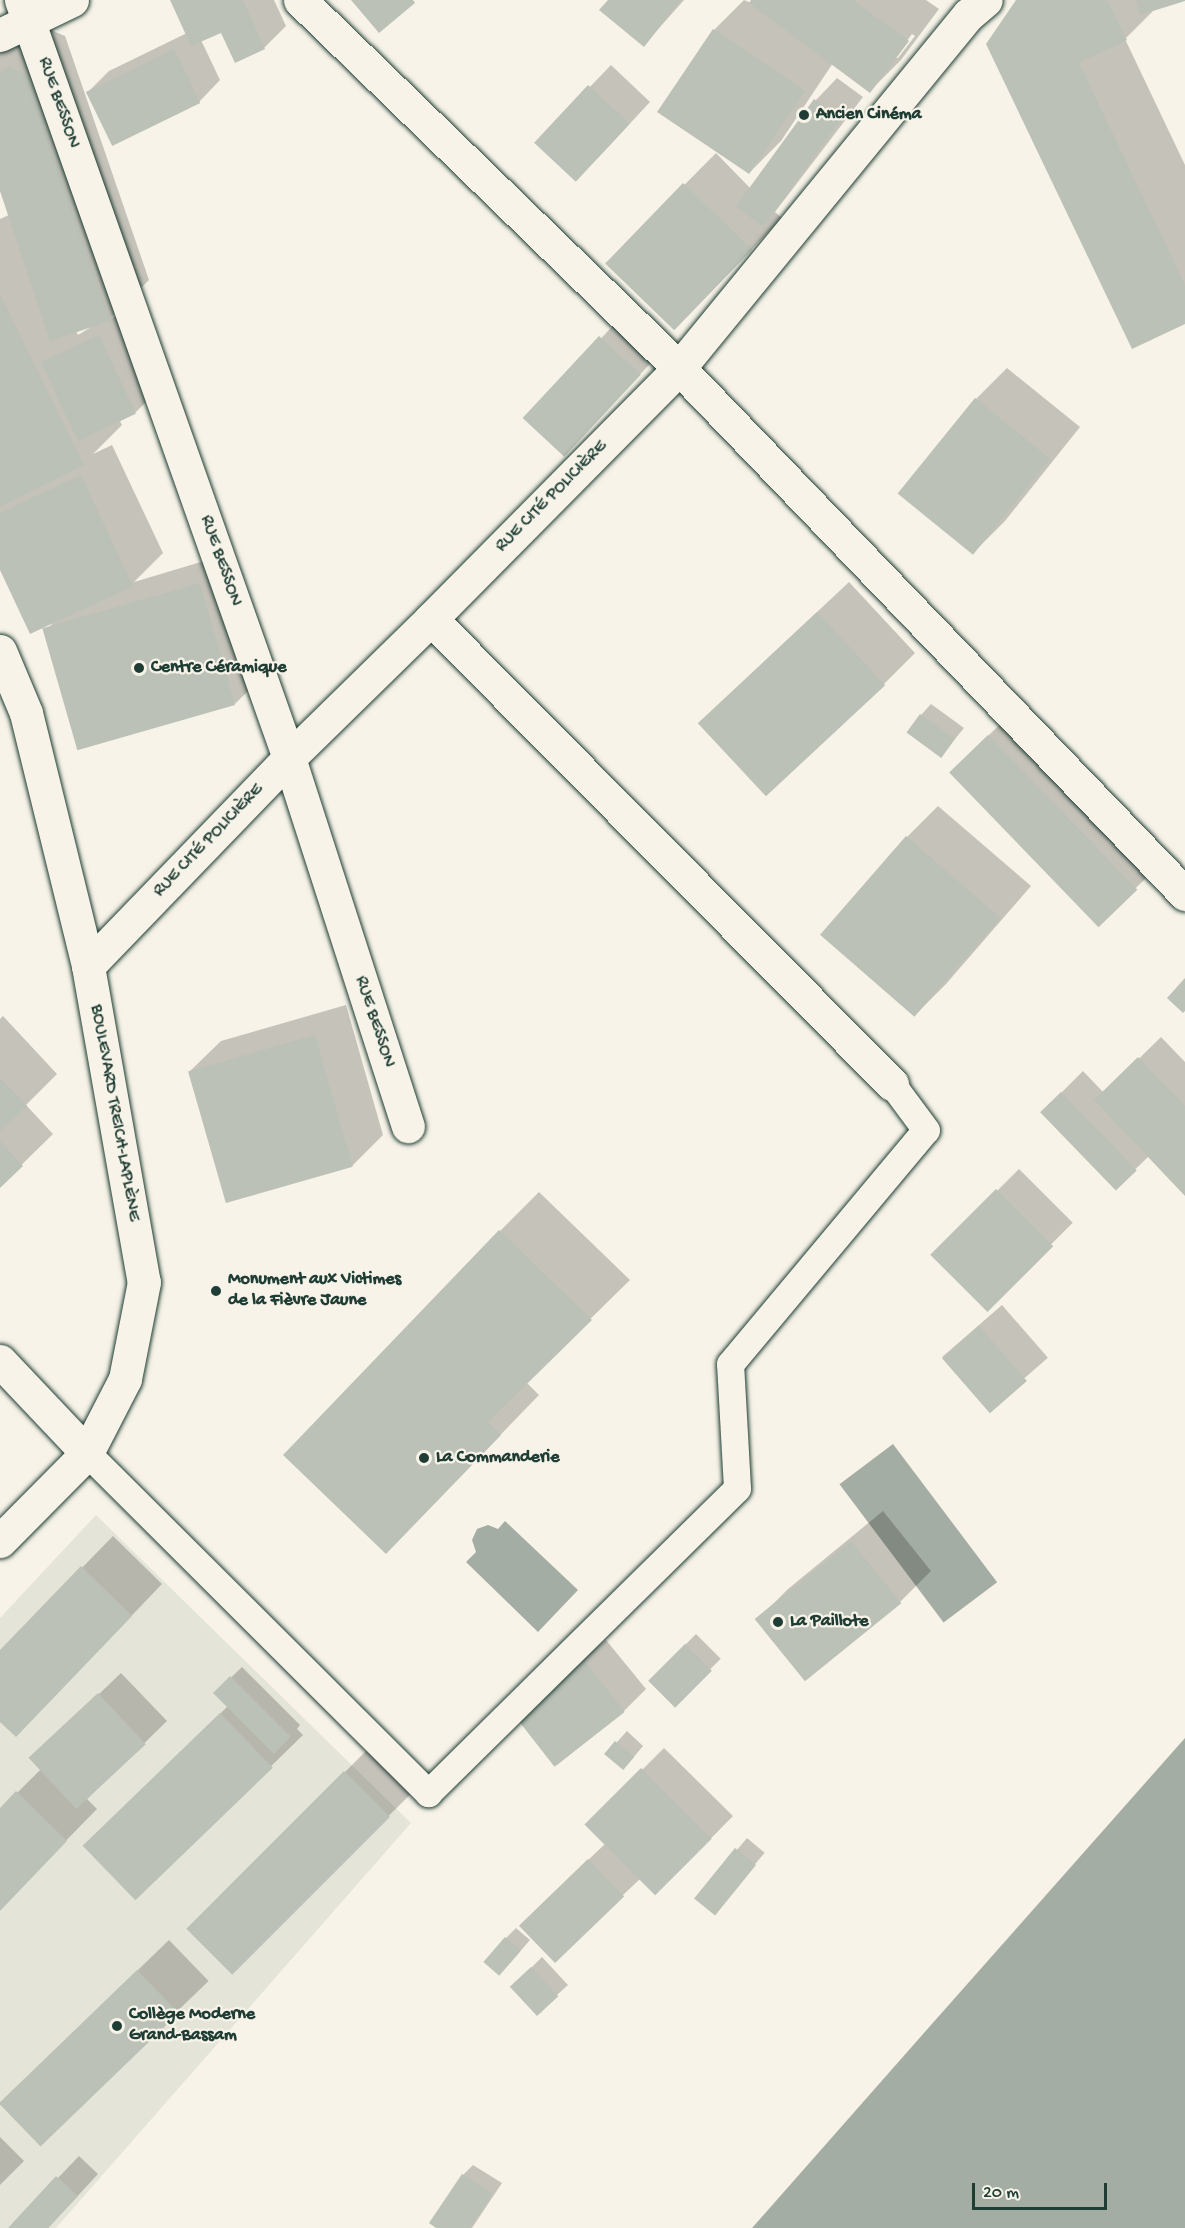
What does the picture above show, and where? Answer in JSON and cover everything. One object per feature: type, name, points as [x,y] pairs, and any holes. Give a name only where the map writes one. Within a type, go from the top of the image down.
[{"type":"street","points":[[16,18],[72,0]]},
{"type":"street","points":[[300,0],[679,368],[1185,894]]},
{"type":"street","name":"RUE CITÉ POLICIÈRE","points":[[87,966],[289,758],[431,619],[679,368],[968,5]]},
{"type":"street","name":"RUE BESSON","points":[[16,18],[289,758],[408,1126]]},
{"type":"street","points":[[431,619],[891,1083]]},
{"type":"street","name":"BOULEVARD TREICH-LAPLÈNE","points":[[0,651],[26,713],[87,966],[144,1282],[126,1378],[87,1454],[0,1541]]},
{"type":"street","points":[[0,1361],[87,1454]]},
{"type":"lane","points":[[87,1454],[428,1793],[737,1488],[730,1364],[926,1130],[891,1083]]},
{"type":"shaded area","points":[[893,1444],[997,1582],[944,1622],[839,1484]]},
{"type":"shaded area","name":"Collège Moderne Grand-Bassam","points":[[96,1515],[411,1823],[56,2228],[0,2228],[0,1618]]},
{"type":"shaded area","points":[[505,1521],[578,1590],[538,1632],[466,1562],[476,1552],[472,1540],[477,1529],[488,1525],[498,1529]]},
{"type":"shaded area","points":[[1185,1738],[1185,2228],[752,2228],[931,2025]]},
{"type":"building","points":[[170,0],[243,0],[265,49],[235,63],[221,33],[191,46]]},
{"type":"building","points":[[351,0],[413,0],[415,3],[379,33]]},
{"type":"building","points":[[608,0],[681,0],[644,47],[599,10]]},
{"type":"building","points":[[751,0],[853,0],[909,41],[870,93],[749,3]]},
{"type":"building","points":[[1016,0],[1107,0],[1127,40],[1079,63],[1185,285],[1185,324],[1132,349],[986,44]]},
{"type":"building","points":[[1136,0],[1185,0],[1185,1],[1140,15]]},
{"type":"building","points":[[713,29],[805,91],[749,174],[657,112]]},
{"type":"building","points":[[174,49],[200,103],[112,146],[86,92]]},
{"type":"building","points":[[8,67],[27,75],[110,321],[50,341],[0,191],[0,72]]},
{"type":"building","points":[[588,85],[630,124],[576,182],[534,143]]},
{"type":"building","points":[[814,99],[842,119],[763,227],[736,207]]},
{"type":"building","points":[[683,183],[752,250],[674,330],[605,264]]},
{"type":"building","points":[[0,294],[84,465],[0,507]]},
{"type":"building","points":[[99,335],[136,414],[78,441],[41,362]]},
{"type":"building","points":[[599,336],[641,375],[564,457],[523,418]]},
{"type":"building","points":[[975,398],[1050,459],[973,555],[898,494]]},
{"type":"building","points":[[81,475],[133,586],[30,634],[0,570],[0,513]]},
{"type":"building","name":"Centre Céramique","points":[[200,583],[235,705],[77,750],[42,628]]},
{"type":"building","points":[[817,612],[885,685],[766,796],[698,723]]},
{"type":"building","points":[[920,714],[955,739],[941,758],[906,733]]},
{"type":"building","points":[[988,735],[1137,890],[1099,927],[949,773]]},
{"type":"building","points":[[906,836],[1000,918],[914,1017],[820,935]]},
{"type":"building","points":[[1185,978],[1185,1011],[1183,1013],[1167,998]]},
{"type":"building","points":[[315,1035],[353,1167],[226,1203],[188,1071]]},
{"type":"building","points":[[1138,1057],[1185,1106],[1185,1196],[1094,1100]]},
{"type":"building","points":[[0,1078],[27,1106],[0,1131]]},
{"type":"building","points":[[1061,1092],[1137,1170],[1116,1191],[1040,1112]]},
{"type":"building","points":[[0,1141],[23,1166],[0,1188]]},
{"type":"building","points":[[996,1189],[1053,1246],[988,1312],[930,1255]]},
{"type":"building","points":[[499,1230],[592,1320],[488,1422],[501,1435],[386,1554],[283,1455]]},
{"type":"building","points":[[979,1326],[1027,1381],[990,1413],[942,1358]]},
{"type":"building","points":[[851,1541],[901,1603],[805,1681],[755,1619]]},
{"type":"building","points":[[81,1566],[132,1616],[16,1737],[0,1722],[0,1650]]},
{"type":"building","points":[[685,1644],[712,1671],[675,1708],[648,1681]]},
{"type":"building","points":[[584,1660],[625,1712],[555,1767],[514,1715]]},
{"type":"building","points":[[230,1676],[291,1737],[274,1754],[213,1693]]},
{"type":"building","points":[[98,1693],[146,1744],[76,1809],[29,1758]]},
{"type":"building","points":[[220,1713],[273,1768],[135,1900],[83,1846]]},
{"type":"building","points":[[615,1741],[634,1757],[623,1770],[604,1754]]},
{"type":"building","points":[[641,1768],[712,1839],[655,1895],[584,1825]]},
{"type":"building","points":[[344,1771],[390,1817],[232,1975],[186,1929]]},
{"type":"building","points":[[16,1791],[67,1841],[0,1911],[0,1808]]},
{"type":"building","points":[[735,1848],[756,1865],[715,1916],[694,1899]]},
{"type":"building","points":[[588,1859],[624,1896],[555,1963],[519,1926]]},
{"type":"building","points":[[505,1937],[521,1951],[499,1976],[483,1962]]},
{"type":"building","points":[[531,1967],[558,1996],[537,2016],[510,1987]]},
{"type":"building","points":[[137,1970],[179,2013],[41,2147],[0,2102]]},
{"type":"building","points":[[462,2174],[492,2194],[470,2228],[436,2228],[429,2223]]},
{"type":"building","points":[[56,2176],[78,2196],[48,2228],[8,2228]]},
{"type":"place","name":"Ancien Cinéma","points":[[804,115]]},
{"type":"place","name":"Centre Céramique","points":[[139,668]]},
{"type":"place","name":"Monument aux Victimes de la Fièvre Jaune","points":[[216,1291]]},
{"type":"place","name":"La Commanderie","points":[[424,1458]]},
{"type":"place","name":"La Paillote","points":[[778,1622]]},
{"type":"place","name":"Collège Moderne Grand-Bassam","points":[[117,2026]]}]
